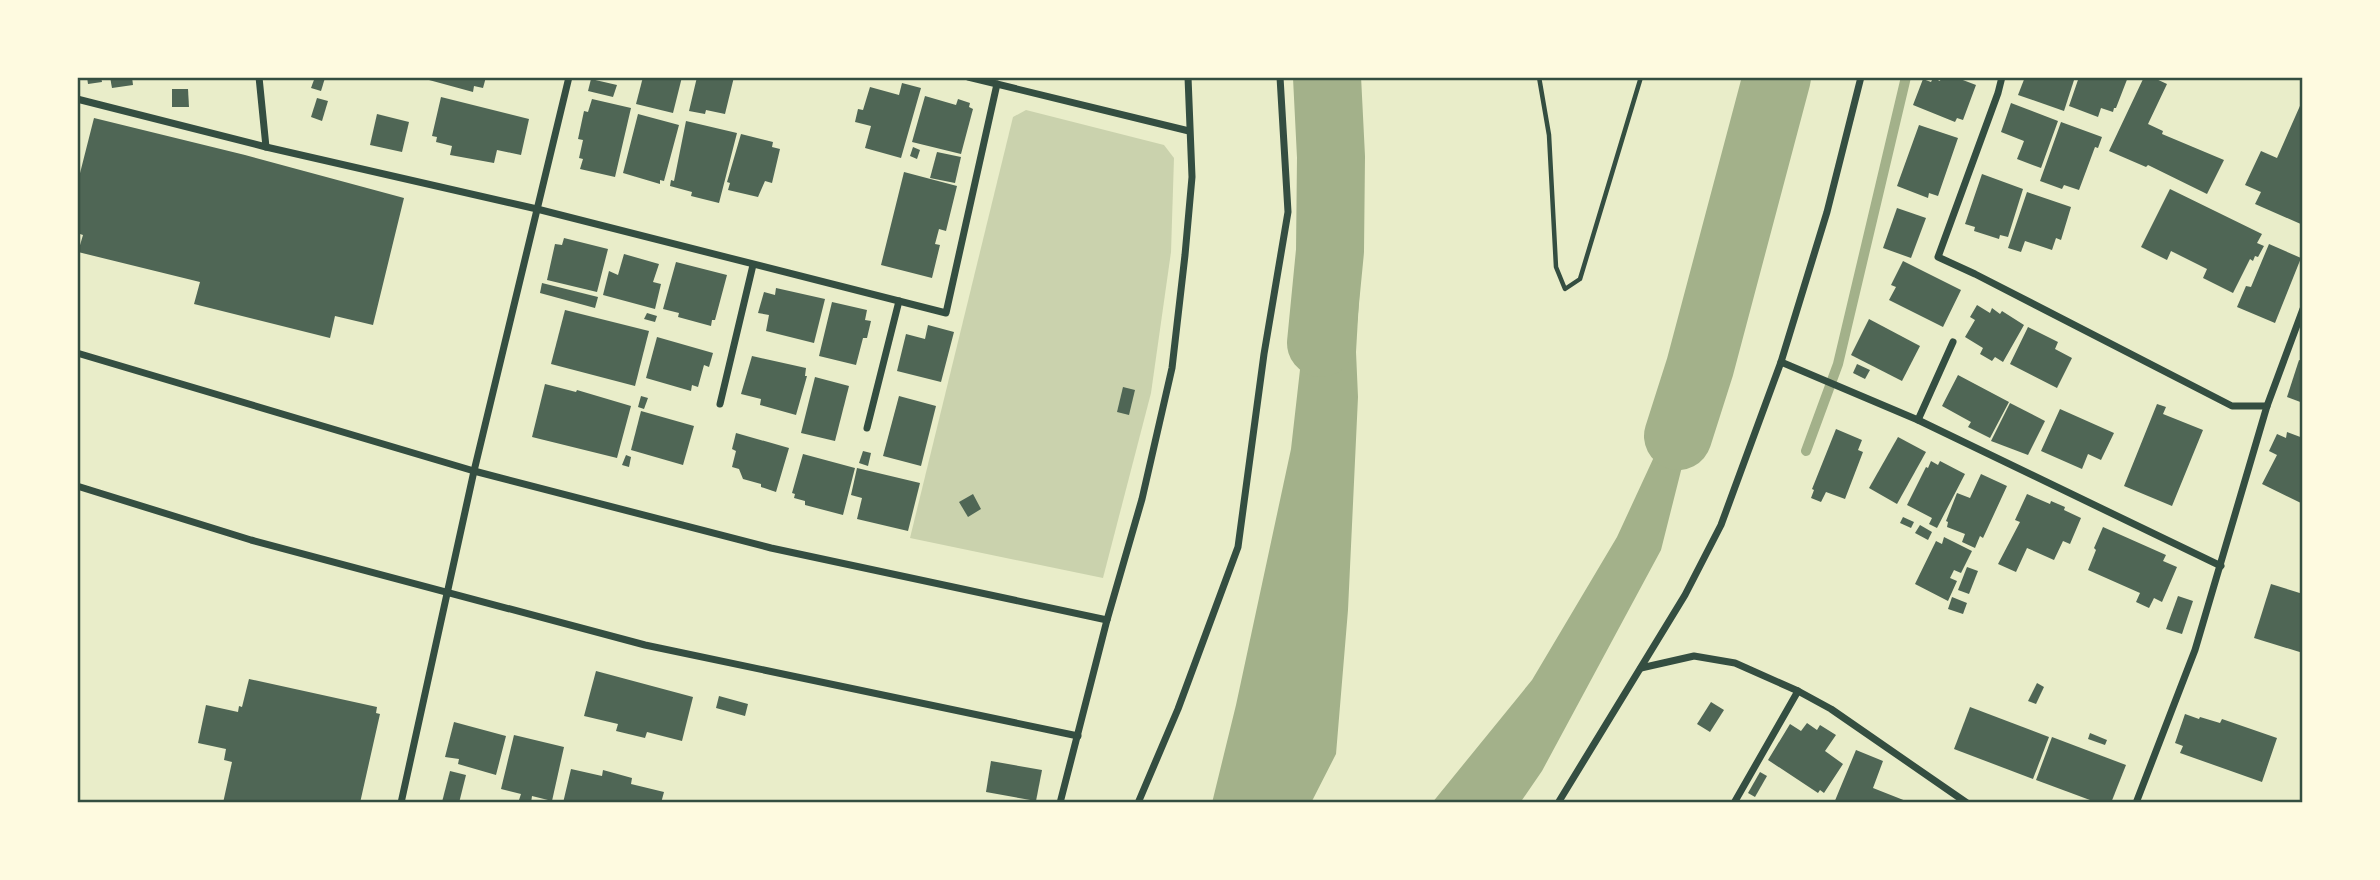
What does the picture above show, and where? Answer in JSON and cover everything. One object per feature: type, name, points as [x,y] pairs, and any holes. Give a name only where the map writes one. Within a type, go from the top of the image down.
[{"type":"street","points":[[259,77],[266,147]]},
{"type":"street","points":[[401,803],[474,471],[569,77]]},
{"type":"street","points":[[968,77],[1189,131]]},
{"type":"street","points":[[1060,803],[1107,620],[1142,499],[1172,368],[1192,177],[1188,77]]},
{"type":"street","points":[[1138,803],[1178,709],[1238,547],[1264,354],[1288,212],[1280,77]]},
{"type":"street","points":[[1558,803],[1685,595],[1721,525],[1781,362],[1827,212],[1861,77]]},
{"type":"street","points":[[2001,77],[1998,93],[1938,257],[2232,406],[2267,406]]},
{"type":"street","points":[[77,99],[266,147],[537,209],[946,313],[997,84]]},
{"type":"street","points":[[720,404],[753,265]]},
{"type":"street","points":[[867,428],[899,301]]},
{"type":"street","points":[[2136,803],[2195,650],[2267,406],[2303,309]]},
{"type":"street","points":[[1918,420],[1953,342]]},
{"type":"street","points":[[77,353],[474,471],[771,548],[1107,620]]},
{"type":"street","points":[[1781,362],[1918,420],[2221,566]]},
{"type":"street","points":[[77,486],[251,540],[645,645],[1078,736]]},
{"type":"street","points":[[1641,668],[1694,656],[1735,663],[1831,709],[1967,803]]},
{"type":"street","points":[[1734,803],[1798,691]]},
{"type":"path","points":[[1539,77],[1549,135],[1556,267],[1565,289],[1580,279],[1641,77]]},
{"type":"shaded area","points":[[1026,110],[1164,145],[1174,158],[1171,252],[1151,393],[1103,578],[910,538],[1013,117]]},
{"type":"shaded area","points":[[1330,251],[1349,265],[1360,283],[1356,352],[1358,397],[1348,610],[1336,754],[1311,803],[1212,803],[1291,449],[1312,281]]},
{"type":"shaded area","points":[[1721,312],[1661,550],[1542,771],[1520,803],[1432,803],[1532,680],[1617,537]]},
{"type":"building","points":[[87,77],[101,77],[102,82],[88,84]]},
{"type":"building","points":[[110,77],[132,77],[133,85],[112,88]]},
{"type":"building","points":[[315,77],[325,78],[321,91],[311,88]]},
{"type":"building","points":[[418,77],[486,77],[483,88],[474,86],[473,92]]},
{"type":"building","points":[[643,77],[682,77],[673,113],[636,104]]},
{"type":"building","points":[[697,77],[734,77],[725,114],[706,110],[705,114],[689,111]]},
{"type":"building","points":[[1941,77],[1955,77],[1976,85],[1963,120],[1957,118],[1955,122],[1913,105],[1923,79],[1931,82],[1933,78],[1940,81]]},
{"type":"building","points":[[2025,77],[2075,77],[2064,111],[2018,95]]},
{"type":"building","points":[[2079,77],[2128,77],[2113,112],[2101,108],[2098,117],[2069,106]]},
{"type":"building","points":[[2144,77],[2152,77],[2167,84],[2148,124],[2163,131],[2162,134],[2224,160],[2207,194],[2148,165],[2146,167],[2109,151]]},
{"type":"building","points":[[591,79],[617,85],[613,97],[588,91]]},
{"type":"building","points":[[902,83],[921,88],[901,158],[865,148],[871,126],[855,122],[858,109],[863,110],[870,87],[899,95]]},
{"type":"building","points":[[172,89],[188,89],[189,107],[172,107]]},
{"type":"building","points":[[925,96],[956,105],[958,99],[970,103],[969,107],[973,109],[961,154],[912,142]]},
{"type":"building","points":[[441,97],[529,119],[521,155],[497,150],[494,163],[450,155],[452,146],[436,142],[437,137],[432,136]]},
{"type":"building","points":[[317,98],[328,101],[322,121],[311,117]]},
{"type":"building","points":[[592,99],[631,108],[615,177],[580,169],[583,159],[579,158],[583,140],[578,139],[584,111],[588,112]]},
{"type":"building","points":[[2303,99],[2303,225],[2255,204],[2261,192],[2245,185],[2261,151],[2277,158]]},
{"type":"building","points":[[2011,103],[2058,121],[2041,168],[2017,159],[2024,141],[2001,132]]},
{"type":"building","points":[[377,114],[409,122],[402,152],[370,145]]},
{"type":"building","points":[[638,114],[679,125],[664,181],[660,180],[660,184],[623,173]]},
{"type":"building","points":[[94,118],[404,198],[373,325],[335,316],[330,338],[194,304],[200,282],[78,252],[83,235],[77,233],[77,185]]},
{"type":"building","points":[[686,121],[737,133],[719,203],[691,196],[692,192],[670,186],[671,180],[674,181]]},
{"type":"building","points":[[2061,122],[2102,137],[2098,148],[2095,147],[2079,190],[2064,185],[2062,189],[2040,181]]},
{"type":"building","points":[[1919,125],[1958,138],[1938,196],[1929,193],[1928,198],[1897,186]]},
{"type":"building","points":[[741,134],[773,142],[772,147],[780,149],[772,183],[765,181],[758,197],[728,190],[730,183],[727,182]]},
{"type":"building","points":[[913,147],[920,150],[917,159],[910,156]]},
{"type":"building","points":[[937,152],[961,157],[955,183],[930,178]]},
{"type":"building","points":[[904,172],[957,186],[946,231],[939,229],[935,244],[940,245],[932,278],[881,265]]},
{"type":"building","points":[[1982,174],[2023,189],[2008,237],[2000,235],[1999,239],[1974,231],[1975,227],[1965,224]]},
{"type":"building","points":[[2170,189],[2262,234],[2257,243],[2264,246],[2258,257],[2255,256],[2253,261],[2250,259],[2233,293],[2203,278],[2207,269],[2171,251],[2167,260],[2141,247]]},
{"type":"building","points":[[2027,192],[2071,207],[2061,240],[2056,238],[2052,250],[2025,241],[2021,252],[2008,248]]},
{"type":"building","points":[[1897,208],[1926,218],[1911,258],[1883,248]]},
{"type":"building","points":[[564,238],[608,249],[597,292],[547,280],[555,244],[562,245]]},
{"type":"building","points":[[2269,244],[2301,258],[2275,323],[2237,307],[2246,286],[2251,287]]},
{"type":"building","points":[[624,254],[659,264],[653,282],[661,284],[655,309],[603,295],[609,271],[618,275]]},
{"type":"building","points":[[1903,261],[1961,290],[1943,327],[1889,300],[1896,287],[1891,285]]},
{"type":"building","points":[[676,262],[727,275],[711,326],[678,317],[679,313],[663,309]]},
{"type":"building","points":[[542,283],[598,297],[595,308],[540,293]]},
{"type":"building","points":[[776,288],[825,299],[814,343],[766,331],[769,315],[758,313],[764,292],[775,295]]},
{"type":"building","points":[[832,302],[867,310],[865,320],[871,321],[856,365],[819,356]]},
{"type":"building","points":[[1977,305],[1990,313],[1992,308],[2000,314],[2002,311],[2024,325],[2003,362],[1995,357],[1992,361],[1980,354],[1983,348],[1965,337],[1975,320],[1970,317]]},
{"type":"building","points":[[565,310],[649,331],[635,386],[551,364]]},
{"type":"building","points":[[647,313],[657,316],[655,322],[644,319]]},
{"type":"building","points":[[1869,319],[1920,346],[1902,381],[1851,355]]},
{"type":"building","points":[[928,325],[954,332],[941,382],[897,371],[906,334],[925,339]]},
{"type":"building","points":[[2028,327],[2058,342],[2055,349],[2072,358],[2057,388],[2010,364]]},
{"type":"building","points":[[657,337],[713,353],[709,367],[704,365],[698,387],[692,385],[691,391],[646,378]]},
{"type":"building","points":[[752,356],[806,368],[807,376],[796,415],[760,405],[761,399],[741,394]]},
{"type":"building","points":[[2299,360],[2303,361],[2303,403],[2287,397]]},
{"type":"building","points":[[1857,364],[1870,370],[1865,379],[1853,373]]},
{"type":"building","points":[[1958,375],[2009,402],[1990,438],[1968,427],[1971,422],[1942,406]]},
{"type":"building","points":[[815,377],[849,386],[835,441],[801,433]]},
{"type":"building","points":[[545,384],[576,392],[577,390],[631,406],[617,458],[532,437]]},
{"type":"building","points":[[1123,387],[1135,390],[1129,415],[1117,412]]},
{"type":"building","points":[[641,396],[648,398],[644,409],[638,407]]},
{"type":"building","points":[[899,396],[936,406],[921,466],[883,456]]},
{"type":"building","points":[[2010,403],[2045,421],[2028,455],[1991,441]]},
{"type":"building","points":[[2157,404],[2166,407],[2163,414],[2203,430],[2172,506],[2124,486]]},
{"type":"building","points":[[2060,409],[2114,433],[2101,460],[2088,454],[2082,469],[2041,451]]},
{"type":"building","points":[[641,411],[694,426],[683,465],[631,450]]},
{"type":"building","points":[[1836,429],[1862,440],[1858,450],[1863,452],[1845,499],[1826,492],[1821,502],[1811,498],[1812,489]]},
{"type":"building","points":[[2287,432],[2303,438],[2303,504],[2262,484],[2277,455],[2269,451],[2277,434],[2286,438]]},
{"type":"building","points":[[736,433],[789,448],[776,492],[743,479],[739,469],[732,467],[736,451],[732,449]]},
{"type":"building","points":[[1898,437],[1926,452],[1897,504],[1869,488]]},
{"type":"building","points":[[863,451],[871,453],[868,466],[859,463]]},
{"type":"building","points":[[803,454],[855,468],[843,515],[805,505],[805,501],[794,498],[795,494],[792,493]]},
{"type":"building","points":[[626,455],[631,457],[629,467],[622,465]]},
{"type":"building","points":[[1931,461],[1938,465],[1940,461],[1965,474],[1937,528],[1929,524],[1932,518],[1907,505]]},
{"type":"building","points":[[857,468],[920,483],[908,531],[857,519],[862,498],[851,495]]},
{"type":"building","points":[[1981,474],[2007,486],[1983,538],[1980,536],[1975,548],[1962,542],[1965,534],[1947,527],[1946,521],[1957,493],[1970,498]]},
{"type":"building","points":[[973,494],[981,509],[968,517],[959,502]]},
{"type":"building","points":[[2027,494],[2065,507],[2064,510],[2081,518],[2070,544],[2063,541],[2054,560],[2027,548],[2016,572],[1998,564],[2020,522],[2015,520]]},
{"type":"building","points":[[1903,517],[1914,522],[1911,528],[1900,523]]},
{"type":"building","points":[[1920,525],[1932,532],[1928,540],[1915,533]]},
{"type":"building","points":[[2103,527],[2166,555],[2163,561],[2177,567],[2162,602],[2154,598],[2149,608],[2136,602],[2140,593],[2088,570]]},
{"type":"building","points":[[1944,537],[1972,551],[1961,573],[1954,570],[1950,578],[1957,581],[1948,601],[1915,584],[1936,541],[1942,544]]},
{"type":"building","points":[[1967,567],[1978,571],[1969,594],[1958,590]]},
{"type":"building","points":[[2271,584],[2303,594],[2303,653],[2254,638]]},
{"type":"building","points":[[2178,596],[2193,601],[2182,634],[2166,629]]},
{"type":"building","points":[[1952,597],[1967,603],[1963,614],[1948,609]]},
{"type":"building","points":[[596,671],[693,697],[682,741],[647,732],[645,738],[616,731],[618,724],[584,716]]},
{"type":"building","points":[[249,679],[377,707],[376,713],[380,714],[360,803],[223,803],[232,762],[224,760],[226,749],[198,743],[206,705],[238,712],[239,706],[242,707]]},
{"type":"building","points":[[2037,683],[2044,687],[2036,704],[2028,701]]},
{"type":"building","points":[[719,696],[748,704],[745,716],[716,708]]},
{"type":"building","points":[[1711,702],[1724,710],[1710,732],[1697,724]]},
{"type":"building","points":[[1970,707],[2049,737],[2033,779],[1954,749]]},
{"type":"building","points":[[2185,714],[2220,723],[2222,719],[2277,738],[2262,782],[2180,753],[2183,746],[2175,743]]},
{"type":"building","points":[[454,722],[506,736],[496,775],[458,764],[459,759],[445,757]]},
{"type":"building","points":[[1807,723],[1817,730],[1820,725],[1836,735],[1825,751],[1843,764],[1824,793],[1820,790],[1818,793],[1768,760],[1790,724],[1801,731]]},
{"type":"building","points":[[2090,733],[2107,740],[2105,745],[2088,739]]},
{"type":"building","points":[[514,735],[564,747],[552,801],[532,796],[531,803],[519,800],[521,794],[501,789]]},
{"type":"building","points":[[2052,737],[2126,765],[2111,803],[2098,803],[2036,780]]},
{"type":"building","points":[[1856,750],[1883,761],[1873,788],[1911,803],[1834,803]]},
{"type":"building","points":[[991,761],[1042,770],[1036,801],[986,792]]},
{"type":"building","points":[[571,769],[602,776],[603,770],[632,778],[631,784],[664,792],[661,803],[563,803]]},
{"type":"building","points":[[450,771],[466,775],[459,803],[442,802]]},
{"type":"building","points":[[1760,772],[1767,776],[1755,797],[1748,793]]},
{"type":"waterway","points":[[1321,343],[1330,251],[1331,157],[1327,77]]},
{"type":"waterway","points":[[1678,436],[1700,367],[1777,77]]},
{"type":"waterway","points":[[1806,451],[1838,364],[1906,77]]}]
